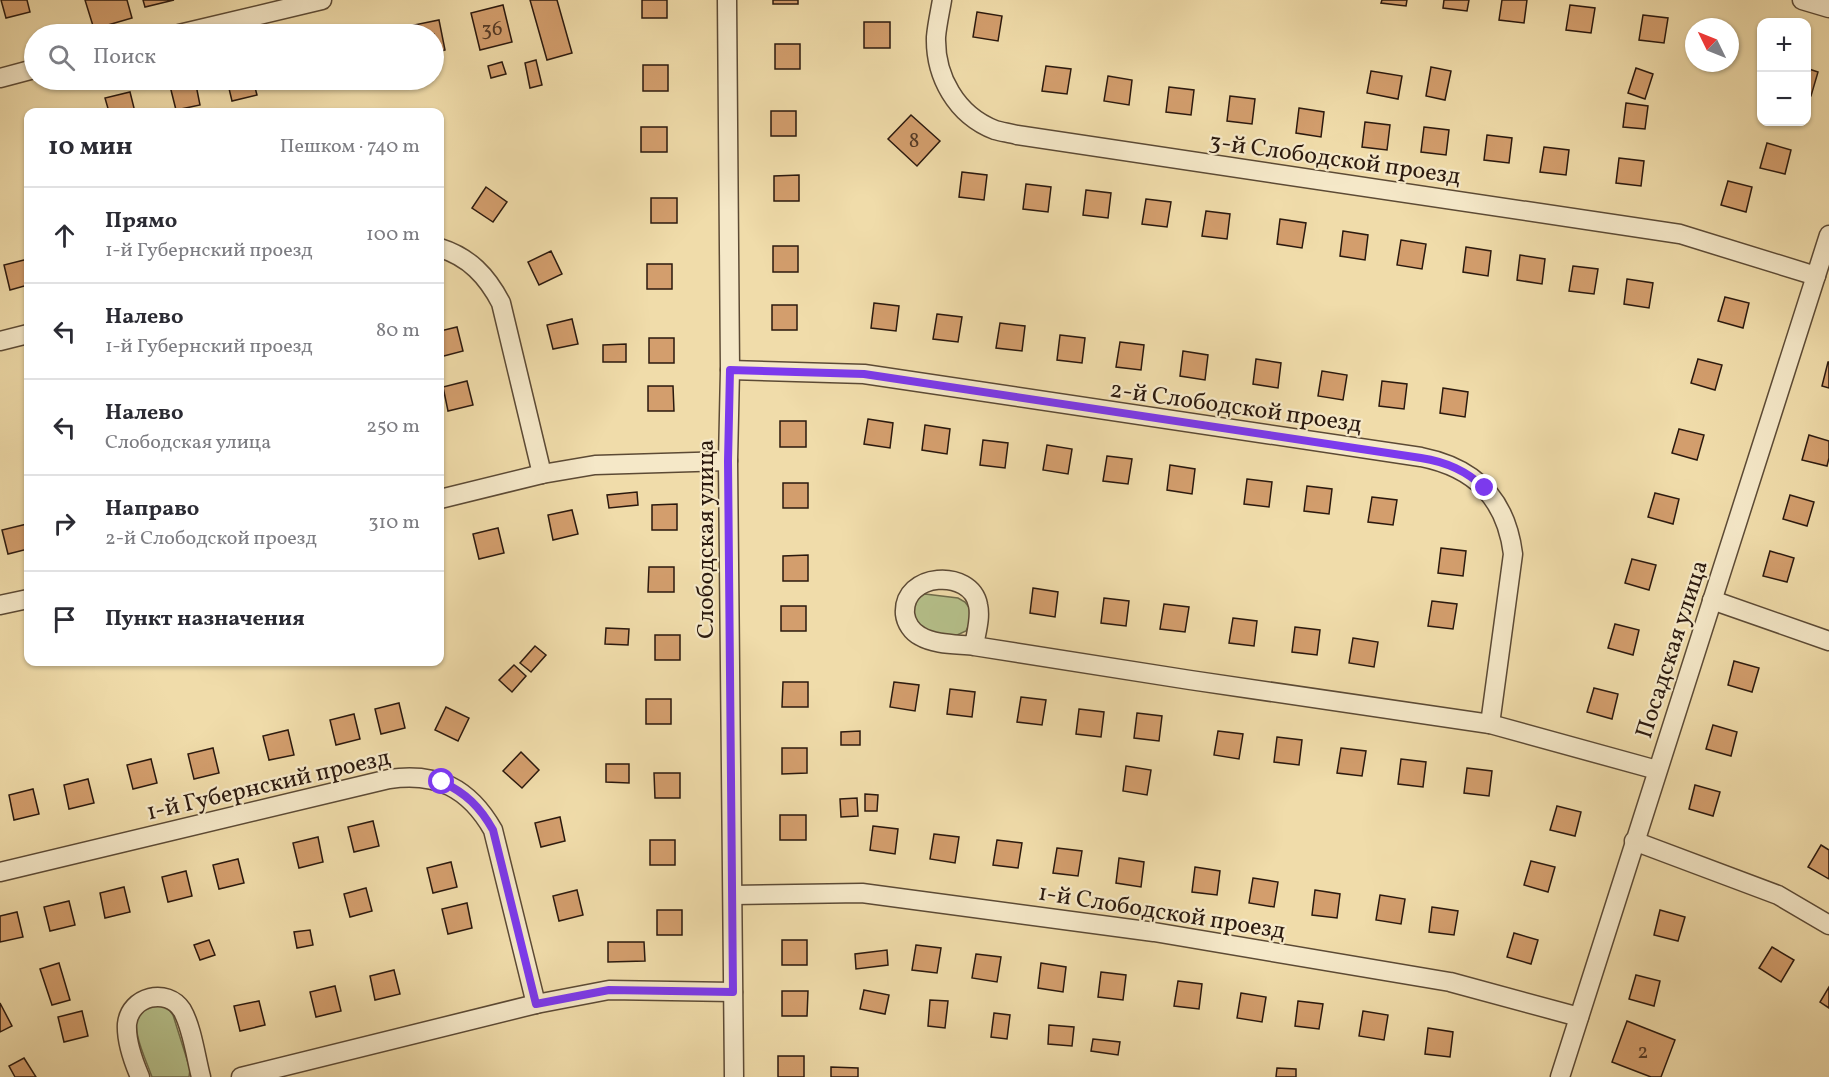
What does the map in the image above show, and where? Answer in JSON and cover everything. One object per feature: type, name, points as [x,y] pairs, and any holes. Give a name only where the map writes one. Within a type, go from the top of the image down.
[{"type":"street","points":[[221,24],[322,0]]},
{"type":"street","name":"Слободская улица","points":[[727,0],[730,370],[728,461],[734,1077]]},
{"type":"street","name":"3-й Слободской проезд","points":[[942,0],[936,35],[937,59],[944,82],[956,102],[973,118],[994,130],[1680,234],[1816,276]]},
{"type":"street","points":[[1803,0],[1829,8]]},
{"type":"street","points":[[0,78],[24,72]]},
{"type":"street","name":"Посадская улица","points":[[1560,1077],[1829,236]]},
{"type":"street","points":[[444,250],[466,260],[480,272],[492,286],[501,303],[542,474]]},
{"type":"street","points":[[0,341],[24,335]]},
{"type":"street","name":"2-й Слободской проезд","points":[[730,370],[864,374],[1421,458],[1456,467],[1485,488],[1497,503],[1511,536],[1513,554],[1490,724]]},
{"type":"street","points":[[444,498],[542,474],[595,465],[728,461]]},
{"type":"street","points":[[974,646],[979,615],[978,603],[973,593],[964,585],[952,581],[927,581],[916,586],[909,595],[905,607],[906,618],[911,629],[920,636],[932,640],[1490,724],[1657,770]]},
{"type":"street","points":[[0,605],[24,599]]},
{"type":"street","points":[[1712,600],[1829,640]]},
{"type":"street","name":"1-й Губернский проезд","points":[[0,872],[389,779],[425,777],[450,786],[472,801],[484,814],[493,830],[536,1004]]},
{"type":"street","points":[[1634,841],[1778,895],[1829,926]]},
{"type":"street","name":"1-й Слободской проезд","points":[[733,895],[862,893],[1154,932],[1450,982],[1579,1017]]},
{"type":"street","points":[[240,1077],[536,1004],[609,990],[733,992]]},
{"type":"street","points":[[140,1077],[127,1034],[127,1022],[131,1011],[139,1002],[150,997],[162,997],[173,1001],[181,1009],[201,1077]]},
{"type":"green space","points":[[925,594],[958,598],[965,602],[971,610],[971,620],[966,631],[955,636],[926,632],[911,617],[916,600]]},
{"type":"green space","points":[[154,1003],[168,1008],[173,1015],[190,1069],[189,1077],[152,1077],[140,1044],[136,1019],[138,1011]]},
{"type":"building","points":[[1,0],[27,0],[30,12],[6,18]]},
{"type":"building","points":[[85,0],[127,0],[132,18],[111,24],[92,24]]},
{"type":"building","points":[[143,0],[174,0],[145,7]]},
{"type":"building","points":[[530,0],[557,0],[572,53],[547,60]]},
{"type":"building","points":[[642,0],[667,0],[667,18],[642,18]]},
{"type":"building","points":[[773,0],[798,0],[798,4],[773,4]]},
{"type":"building","points":[[1382,0],[1407,0],[1406,6],[1381,3]]},
{"type":"building","points":[[1444,0],[1469,0],[1467,11],[1443,8]]},
{"type":"building","points":[[1502,0],[1527,0],[1524,23],[1499,20]]},
{"type":"building","points":[[503,5],[512,42],[480,50],[471,13]]},
{"type":"building","points":[[1570,5],[1595,8],[1591,33],[1566,30]]},
{"type":"building","points":[[977,12],[1002,16],[998,41],[973,37]]},
{"type":"building","points":[[1643,15],[1668,18],[1664,43],[1639,40]]},
{"type":"building","points":[[439,20],[440,24],[419,24]]},
{"type":"building","points":[[864,22],[890,22],[890,48],[864,48]]},
{"type":"building","points":[[775,44],[800,44],[800,69],[775,69]]},
{"type":"building","points":[[536,60],[542,85],[530,88],[525,63]]},
{"type":"building","points":[[502,62],[506,74],[491,78],[488,66]]},
{"type":"building","points":[[643,65],[668,65],[668,91],[643,91]]},
{"type":"building","points":[[1046,66],[1071,69],[1067,94],[1042,91]]},
{"type":"building","points":[[1431,67],[1451,71],[1445,100],[1426,96]]},
{"type":"building","points":[[1636,68],[1653,74],[1645,99],[1628,93]]},
{"type":"building","points":[[1811,70],[1818,72],[1811,96]]},
{"type":"building","points":[[1371,71],[1402,76],[1398,99],[1367,93]]},
{"type":"building","points":[[1108,76],[1132,80],[1129,105],[1104,101]]},
{"type":"building","points":[[1169,87],[1194,90],[1191,115],[1166,112]]},
{"type":"building","points":[[171,90],[197,90],[200,105],[176,108]]},
{"type":"building","points":[[229,90],[256,90],[257,95],[232,101]]},
{"type":"building","points":[[130,92],[134,108],[108,108],[105,98]]},
{"type":"building","points":[[1230,96],[1255,99],[1252,124],[1227,121]]},
{"type":"building","points":[[1626,103],[1648,106],[1645,129],[1623,127]]},
{"type":"building","points":[[1299,108],[1324,112],[1321,137],[1296,133]]},
{"type":"building","points":[[771,111],[796,111],[796,136],[771,136]]},
{"type":"building","points":[[911,115],[940,141],[917,166],[888,139]]},
{"type":"building","points":[[1365,122],[1390,125],[1387,150],[1362,147]]},
{"type":"building","points":[[641,127],[667,127],[667,152],[641,152]]},
{"type":"building","points":[[1424,127],[1449,130],[1446,155],[1421,152]]},
{"type":"building","points":[[1487,135],[1512,138],[1509,163],[1484,160]]},
{"type":"building","points":[[1767,143],[1791,150],[1785,174],[1760,168]]},
{"type":"building","points":[[1544,147],[1569,150],[1566,175],[1540,172]]},
{"type":"building","points":[[1619,158],[1644,161],[1641,186],[1616,183]]},
{"type":"building","points":[[962,172],[987,175],[984,200],[959,197]]},
{"type":"building","points":[[799,175],[799,201],[774,201],[774,176]]},
{"type":"building","points":[[1728,181],[1752,187],[1746,212],[1721,205]]},
{"type":"building","points":[[1026,184],[1051,187],[1048,212],[1023,209]]},
{"type":"building","points":[[486,187],[507,202],[493,222],[472,208]]},
{"type":"building","points":[[1086,190],[1111,193],[1108,218],[1083,215]]},
{"type":"building","points":[[651,198],[677,198],[677,223],[651,223]]},
{"type":"building","points":[[1146,199],[1171,202],[1167,227],[1142,224]]},
{"type":"building","points":[[1206,211],[1230,214],[1227,239],[1202,236]]},
{"type":"building","points":[[1280,219],[1306,223],[1302,248],[1277,244]]},
{"type":"building","points":[[1343,231],[1368,235],[1365,260],[1340,256]]},
{"type":"building","points":[[1401,240],[1426,244],[1422,269],[1397,265]]},
{"type":"building","points":[[773,246],[798,246],[798,272],[773,272]]},
{"type":"building","points":[[1466,247],[1491,251],[1488,276],[1463,272]]},
{"type":"building","points":[[551,251],[562,274],[539,285],[528,262]]},
{"type":"building","points":[[1520,255],[1545,259],[1542,284],[1517,280]]},
{"type":"building","points":[[24,260],[24,286],[10,290],[4,265]]},
{"type":"building","points":[[647,264],[672,264],[672,289],[647,289]]},
{"type":"building","points":[[1573,266],[1598,269],[1594,294],[1569,291]]},
{"type":"building","points":[[1627,279],[1653,283],[1649,308],[1624,304]]},
{"type":"building","points":[[1725,297],[1749,303],[1743,328],[1718,321]]},
{"type":"building","points":[[874,303],[899,306],[896,331],[871,328]]},
{"type":"building","points":[[772,305],[797,305],[797,330],[772,330]]},
{"type":"building","points":[[937,314],[962,317],[958,342],[933,339]]},
{"type":"building","points":[[572,319],[578,344],[553,349],[547,325]]},
{"type":"building","points":[[1000,323],[1025,326],[1022,351],[996,348]]},
{"type":"building","points":[[457,327],[463,351],[444,356],[444,330]]},
{"type":"building","points":[[1060,335],[1085,338],[1082,363],[1057,360]]},
{"type":"building","points":[[649,338],[674,338],[674,363],[649,363]]},
{"type":"building","points":[[1120,342],[1144,345],[1141,370],[1116,367]]},
{"type":"building","points":[[626,344],[626,362],[603,362],[603,345]]},
{"type":"building","points":[[1183,351],[1208,355],[1205,380],[1180,376]]},
{"type":"building","points":[[1256,359],[1281,363],[1278,388],[1253,384]]},
{"type":"building","points":[[1698,359],[1722,365],[1715,390],[1691,383]]},
{"type":"building","points":[[1829,362],[1829,388],[1822,386]]},
{"type":"building","points":[[1322,371],[1347,375],[1343,400],[1318,396]]},
{"type":"building","points":[[467,381],[473,405],[448,411],[444,387]]},
{"type":"building","points":[[1382,381],[1407,384],[1404,409],[1379,406]]},
{"type":"building","points":[[648,386],[673,386],[674,411],[648,411]]},
{"type":"building","points":[[1443,388],[1468,392],[1465,417],[1440,413]]},
{"type":"building","points":[[868,419],[893,423],[890,448],[864,444]]},
{"type":"building","points":[[780,421],[806,421],[806,447],[780,447]]},
{"type":"building","points":[[925,425],[950,429],[947,454],[922,450]]},
{"type":"building","points":[[1679,429],[1704,435],[1697,460],[1672,453]]},
{"type":"building","points":[[1809,435],[1829,441],[1827,466],[1802,460]]},
{"type":"building","points":[[983,440],[1008,443],[1005,468],[980,465]]},
{"type":"building","points":[[1047,445],[1072,449],[1068,474],[1043,470]]},
{"type":"building","points":[[1107,456],[1132,459],[1128,484],[1103,481]]},
{"type":"building","points":[[1170,465],[1195,469],[1192,494],[1167,490]]},
{"type":"building","points":[[1247,479],[1272,482],[1269,507],[1244,504]]},
{"type":"building","points":[[783,483],[808,483],[808,508],[783,508]]},
{"type":"building","points":[[1307,486],[1332,489],[1329,514],[1304,511]]},
{"type":"building","points":[[637,492],[638,505],[609,508],[607,495]]},
{"type":"building","points":[[1655,493],[1679,499],[1673,524],[1648,517]]},
{"type":"building","points":[[1790,495],[1814,502],[1807,526],[1783,519]]},
{"type":"building","points":[[1372,497],[1397,500],[1393,525],[1368,522]]},
{"type":"building","points":[[677,504],[677,530],[652,530],[652,505]]},
{"type":"building","points":[[572,510],[578,534],[553,540],[548,515]]},
{"type":"building","points":[[24,525],[24,550],[8,554],[2,530]]},
{"type":"building","points":[[498,528],[504,553],[479,559],[473,534]]},
{"type":"building","points":[[1441,548],[1466,551],[1463,576],[1438,573]]},
{"type":"building","points":[[1770,551],[1794,558],[1787,582],[1763,576]]},
{"type":"building","points":[[808,555],[808,581],[783,581],[783,556]]},
{"type":"building","points":[[1632,559],[1656,565],[1649,590],[1625,583]]},
{"type":"building","points":[[649,567],[674,567],[674,592],[648,592]]},
{"type":"building","points":[[1033,588],[1058,592],[1055,617],[1030,613]]},
{"type":"building","points":[[1104,598],[1129,601],[1126,626],[1101,623]]},
{"type":"building","points":[[1432,601],[1457,604],[1453,629],[1428,626]]},
{"type":"building","points":[[1164,604],[1189,607],[1185,632],[1160,629]]},
{"type":"building","points":[[781,606],[806,606],[806,631],[781,631]]},
{"type":"building","points":[[1233,618],[1257,621],[1254,646],[1229,643]]},
{"type":"building","points":[[1615,624],[1639,630],[1633,655],[1608,648]]},
{"type":"building","points":[[1295,627],[1320,630],[1317,655],[1292,652]]},
{"type":"building","points":[[606,628],[629,629],[628,645],[605,644]]},
{"type":"building","points":[[655,635],[680,635],[680,660],[655,660]]},
{"type":"building","points":[[1353,638],[1378,642],[1374,667],[1349,663]]},
{"type":"building","points":[[535,646],[546,655],[531,672],[520,663]]},
{"type":"building","points":[[1734,661],[1759,668],[1752,692],[1728,685]]},
{"type":"building","points":[[514,665],[526,676],[512,692],[499,680]]},
{"type":"building","points":[[783,682],[808,682],[808,707],[782,707]]},
{"type":"building","points":[[894,682],[919,685],[915,711],[890,707]]},
{"type":"building","points":[[1594,688],[1618,694],[1612,719],[1587,712]]},
{"type":"building","points":[[950,689],[975,692],[972,717],[947,714]]},
{"type":"building","points":[[1021,697],[1046,700],[1042,725],[1017,722]]},
{"type":"building","points":[[646,699],[671,699],[671,724],[646,724]]},
{"type":"building","points":[[399,703],[405,728],[381,734],[375,709]]},
{"type":"building","points":[[446,707],[469,718],[458,741],[435,730]]},
{"type":"building","points":[[1079,709],[1104,712],[1101,737],[1076,734]]},
{"type":"building","points":[[1137,713],[1162,716],[1159,741],[1134,738]]},
{"type":"building","points":[[354,714],[360,739],[336,745],[330,720]]},
{"type":"building","points":[[1713,725],[1737,732],[1731,756],[1706,749]]},
{"type":"building","points":[[288,730],[294,755],[269,760],[263,736]]},
{"type":"building","points":[[860,731],[860,745],[841,745],[841,732]]},
{"type":"building","points":[[1218,731],[1243,734],[1239,759],[1214,755]]},
{"type":"building","points":[[1277,737],[1302,740],[1299,765],[1274,762]]},
{"type":"building","points":[[213,748],[219,773],[194,779],[188,754]]},
{"type":"building","points":[[782,748],[807,748],[807,773],[782,774]]},
{"type":"building","points":[[1341,748],[1366,751],[1362,776],[1337,773]]},
{"type":"building","points":[[521,752],[539,770],[522,788],[503,771]]},
{"type":"building","points":[[151,759],[157,783],[133,789],[127,765]]},
{"type":"building","points":[[1401,759],[1426,762],[1423,787],[1398,784]]},
{"type":"building","points":[[606,764],[629,764],[629,783],[606,782]]},
{"type":"building","points":[[1126,766],[1151,770],[1147,795],[1123,791]]},
{"type":"building","points":[[1467,768],[1492,771],[1489,796],[1464,793]]},
{"type":"building","points":[[654,773],[680,773],[680,798],[655,798]]},
{"type":"building","points":[[88,779],[94,803],[69,809],[64,785]]},
{"type":"building","points":[[1695,785],[1720,792],[1713,816],[1689,809]]},
{"type":"building","points":[[33,789],[39,814],[14,820],[9,795]]},
{"type":"building","points":[[865,794],[878,795],[877,811],[865,811]]},
{"type":"building","points":[[857,798],[858,816],[841,817],[840,799]]},
{"type":"building","points":[[1557,806],[1581,812],[1575,836],[1550,830]]},
{"type":"building","points":[[780,815],[806,815],[806,840],[780,840]]},
{"type":"building","points":[[560,817],[565,841],[541,847],[535,823]]},
{"type":"building","points":[[373,821],[379,846],[354,852],[348,827]]},
{"type":"building","points":[[873,826],[898,829],[895,854],[870,850]]},
{"type":"building","points":[[934,834],[959,837],[955,863],[930,859]]},
{"type":"building","points":[[318,837],[323,862],[299,868],[293,843]]},
{"type":"building","points":[[650,840],[675,840],[675,865],[650,865]]},
{"type":"building","points":[[997,840],[1022,843],[1018,868],[993,865]]},
{"type":"building","points":[[1821,845],[1829,850],[1829,879],[1808,867]]},
{"type":"building","points":[[1057,848],[1082,851],[1078,876],[1053,873]]},
{"type":"building","points":[[1119,858],[1144,862],[1141,887],[1116,883]]},
{"type":"building","points":[[238,859],[244,883],[219,889],[213,865]]},
{"type":"building","points":[[1531,861],[1555,867],[1548,892],[1524,885]]},
{"type":"building","points":[[451,862],[457,887],[433,893],[427,868]]},
{"type":"building","points":[[1195,867],[1220,871],[1217,895],[1192,892]]},
{"type":"building","points":[[186,871],[192,896],[168,902],[162,877]]},
{"type":"building","points":[[1253,878],[1278,882],[1274,907],[1249,903]]},
{"type":"building","points":[[124,887],[130,912],[105,918],[100,893]]},
{"type":"building","points":[[366,888],[372,911],[350,917],[344,894]]},
{"type":"building","points":[[577,890],[583,915],[559,921],[553,896]]},
{"type":"building","points":[[1315,890],[1340,894],[1337,918],[1312,915]]},
{"type":"building","points":[[1380,895],[1405,899],[1401,924],[1376,920]]},
{"type":"building","points":[[69,901],[75,925],[50,931],[44,907]]},
{"type":"building","points":[[467,903],[472,928],[448,934],[442,909]]},
{"type":"building","points":[[1432,907],[1458,911],[1454,935],[1429,932]]},
{"type":"building","points":[[657,910],[682,910],[682,935],[657,935]]},
{"type":"building","points":[[1660,910],[1685,917],[1678,941],[1654,935]]},
{"type":"building","points":[[17,912],[23,937],[0,942],[0,916]]},
{"type":"building","points":[[310,930],[313,945],[297,948],[294,932]]},
{"type":"building","points":[[1514,933],[1538,940],[1531,964],[1507,957]]},
{"type":"building","points":[[209,940],[215,955],[200,960],[194,945]]},
{"type":"building","points":[[782,940],[807,940],[807,965],[782,965]]},
{"type":"building","points":[[608,942],[644,942],[645,961],[608,962]]},
{"type":"building","points":[[916,945],[941,948],[937,973],[912,970]]},
{"type":"building","points":[[1772,947],[1794,960],[1781,982],[1759,968]]},
{"type":"building","points":[[887,950],[888,965],[856,969],[855,954]]},
{"type":"building","points":[[976,954],[1001,957],[997,982],[972,978]]},
{"type":"building","points":[[59,963],[70,1000],[52,1005],[40,969]]},
{"type":"building","points":[[1041,963],[1066,967],[1063,992],[1038,988]]},
{"type":"building","points":[[394,970],[400,994],[375,1000],[370,976]]},
{"type":"building","points":[[1101,972],[1126,975],[1123,1000],[1098,997]]},
{"type":"building","points":[[1636,975],[1660,981],[1654,1006],[1629,999]]},
{"type":"building","points":[[1178,981],[1202,984],[1199,1009],[1174,1006]]},
{"type":"building","points":[[335,986],[341,1011],[316,1017],[310,992]]},
{"type":"building","points":[[1829,987],[1829,1008],[1820,1002]]},
{"type":"building","points":[[864,990],[889,995],[885,1014],[860,1009]]},
{"type":"building","points":[[782,991],[808,991],[807,1016],[782,1016]]},
{"type":"building","points":[[1241,993],[1266,997],[1262,1022],[1237,1018]]},
{"type":"building","points":[[930,1000],[948,1001],[945,1028],[928,1026]]},
{"type":"building","points":[[259,1001],[265,1025],[240,1031],[234,1006]]},
{"type":"building","points":[[1298,1001],[1323,1004],[1319,1029],[1295,1026]]},
{"type":"building","points":[[0,1003],[12,1026],[0,1032]]},
{"type":"building","points":[[82,1011],[88,1036],[64,1042],[58,1017]]},
{"type":"building","points":[[1363,1011],[1388,1015],[1384,1040],[1359,1036]]},
{"type":"building","points":[[994,1013],[1010,1015],[1007,1039],[991,1037]]},
{"type":"building","points":[[1627,1021],[1675,1040],[1661,1077],[1651,1077],[1612,1062]]},
{"type":"building","points":[[1049,1025],[1074,1027],[1072,1046],[1048,1044]]},
{"type":"building","points":[[1428,1028],[1453,1032],[1450,1057],[1425,1054]]},
{"type":"building","points":[[1093,1039],[1120,1042],[1118,1055],[1091,1051]]},
{"type":"building","points":[[778,1056],[804,1056],[804,1077],[778,1077]]},
{"type":"building","points":[[24,1058],[36,1077],[15,1077],[9,1066]]},
{"type":"building","points":[[831,1067],[858,1068],[858,1077],[831,1077]]},
{"type":"building","points":[[1277,1068],[1296,1069],[1296,1077],[1276,1077]]},
{"type":"route","points":[[442,782],[458,790],[472,801],[484,814],[493,830],[536,1004],[609,990],[733,992],[728,461],[730,370],[864,374],[1421,458],[1456,467],[1485,488]]}]
